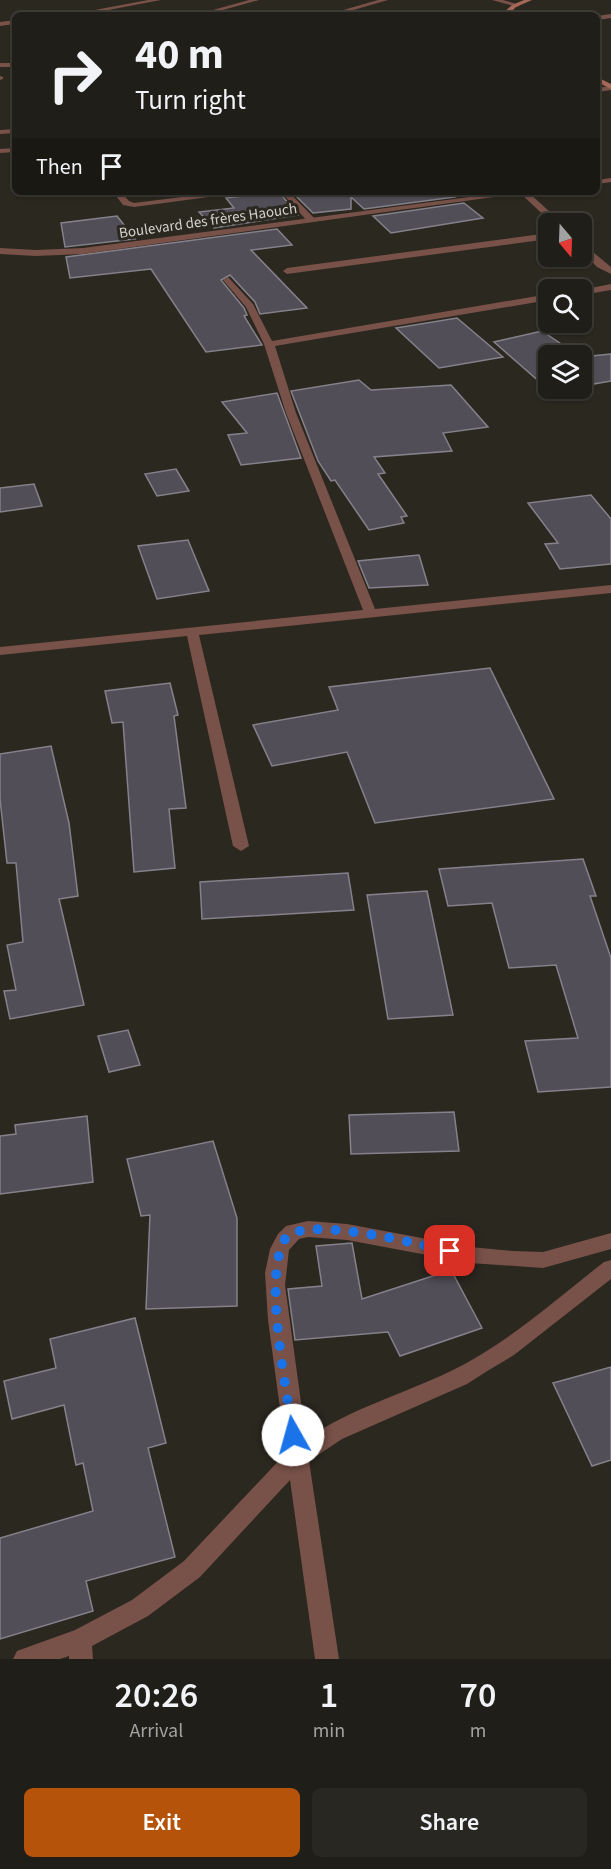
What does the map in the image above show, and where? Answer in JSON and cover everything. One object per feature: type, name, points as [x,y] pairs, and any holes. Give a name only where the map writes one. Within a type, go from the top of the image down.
[{"type":"main road","points":[[508,12],[530,0]]},
{"type":"street","points":[[88,12],[158,0]]},
{"type":"street","points":[[208,11],[256,0]]},
{"type":"street","points":[[340,12],[385,0]]},
{"type":"street","points":[[495,0],[518,5]]},
{"type":"street","points":[[208,11],[212,12]]},
{"type":"street","points":[[119,195],[126,203],[134,205],[217,195]]},
{"type":"street","points":[[288,195],[311,220]]},
{"type":"street","name":"Boulevard des frères Haouch","points":[[0,251],[36,253],[82,251],[501,195]]},
{"type":"street","points":[[527,195],[547,213]]},
{"type":"street","points":[[287,271],[538,237]]},
{"type":"street","points":[[592,257],[600,265],[611,271]]},
{"type":"street","points":[[228,280],[249,306],[269,344],[291,413],[370,612]]},
{"type":"street","points":[[592,290],[611,287]]},
{"type":"street","points":[[269,344],[538,299]]},
{"type":"street","points":[[0,651],[611,589]]},
{"type":"street","points":[[192,630],[241,846]]},
{"type":"street","points":[[327,1659],[296,1458],[278,1320],[275,1275],[278,1250],[287,1236],[308,1229],[337,1230],[391,1238],[470,1255],[543,1260],[611,1241]]},
{"type":"street","points":[[25,1659],[80,1649],[192,1569],[296,1458],[334,1432],[460,1377],[507,1349],[611,1268]]},
{"type":"building","points":[[281,195],[298,215],[214,228],[199,212],[234,208],[226,198]]},
{"type":"building","points":[[295,195],[453,195],[455,197],[364,209],[351,197],[351,209],[313,213]]},
{"type":"building","points":[[464,203],[483,218],[391,233],[373,216]]},
{"type":"building","points":[[117,216],[135,239],[65,247],[61,223]]},
{"type":"building","points":[[277,229],[292,245],[251,250],[307,308],[260,314],[255,302],[230,275],[221,280],[244,308],[247,315],[244,316],[262,345],[206,352],[151,269],[70,278],[66,257]]},
{"type":"building","points":[[457,318],[503,357],[439,368],[396,328]]},
{"type":"building","points":[[538,332],[545,333],[563,345],[538,345],[538,380],[494,342]]},
{"type":"building","points":[[611,354],[611,381],[592,384],[592,356]]},
{"type":"building","points":[[359,380],[371,390],[451,385],[488,427],[443,433],[452,451],[374,457],[385,473],[378,474],[407,516],[401,517],[404,523],[369,530],[335,480],[331,481],[318,461],[291,391]]},
{"type":"building","points":[[277,393],[301,458],[241,465],[228,435],[247,433],[222,402]]},
{"type":"building","points":[[176,469],[189,491],[157,496],[145,474]]},
{"type":"building","points":[[34,484],[42,506],[0,512],[0,488]]},
{"type":"building","points":[[591,495],[611,519],[611,564],[560,569],[545,544],[558,543],[528,503]]},
{"type":"building","points":[[188,540],[209,591],[157,599],[138,546]]},
{"type":"building","points":[[419,555],[428,585],[369,588],[358,561]]},
{"type":"building","points":[[490,668],[554,799],[375,823],[347,752],[272,766],[253,725],[338,710],[329,687]]},
{"type":"building","points":[[170,683],[178,715],[174,716],[186,808],[169,809],[175,868],[134,872],[123,722],[112,723],[105,691]]},
{"type":"building","points":[[51,746],[69,823],[78,896],[59,899],[84,1005],[10,1019],[4,991],[16,990],[7,945],[23,942],[16,863],[7,863],[0,799],[0,754]]},
{"type":"building","points":[[583,859],[596,896],[590,896],[611,958],[611,1087],[538,1092],[525,1041],[578,1038],[556,965],[509,968],[492,903],[448,906],[439,869]]},
{"type":"building","points":[[348,873],[354,910],[202,919],[200,882]]},
{"type":"building","points":[[427,891],[453,1015],[388,1019],[367,895]]},
{"type":"building","points":[[128,1030],[140,1065],[109,1072],[98,1036]]},
{"type":"building","points":[[454,1112],[459,1151],[351,1154],[349,1115]]},
{"type":"building","points":[[87,1116],[93,1182],[0,1194],[0,1136],[16,1134],[15,1125]]},
{"type":"building","points":[[213,1141],[237,1218],[237,1306],[146,1309],[150,1215],[141,1216],[127,1159]]},
{"type":"building","points":[[352,1243],[362,1299],[451,1270],[482,1328],[400,1356],[388,1332],[295,1340],[288,1289],[322,1286],[316,1246]]},
{"type":"building","points":[[135,1318],[166,1443],[148,1448],[175,1557],[86,1581],[93,1611],[0,1639],[0,1538],[93,1511],[83,1463],[76,1465],[64,1405],[12,1419],[4,1381],[56,1368],[50,1339]]},
{"type":"building","points":[[611,1367],[611,1460],[592,1466],[553,1383]]},
{"type":"route","points":[[293,1435],[278,1320],[275,1275],[278,1250],[287,1236],[292,1232],[308,1229],[327,1229],[391,1238],[450,1251]]}]
